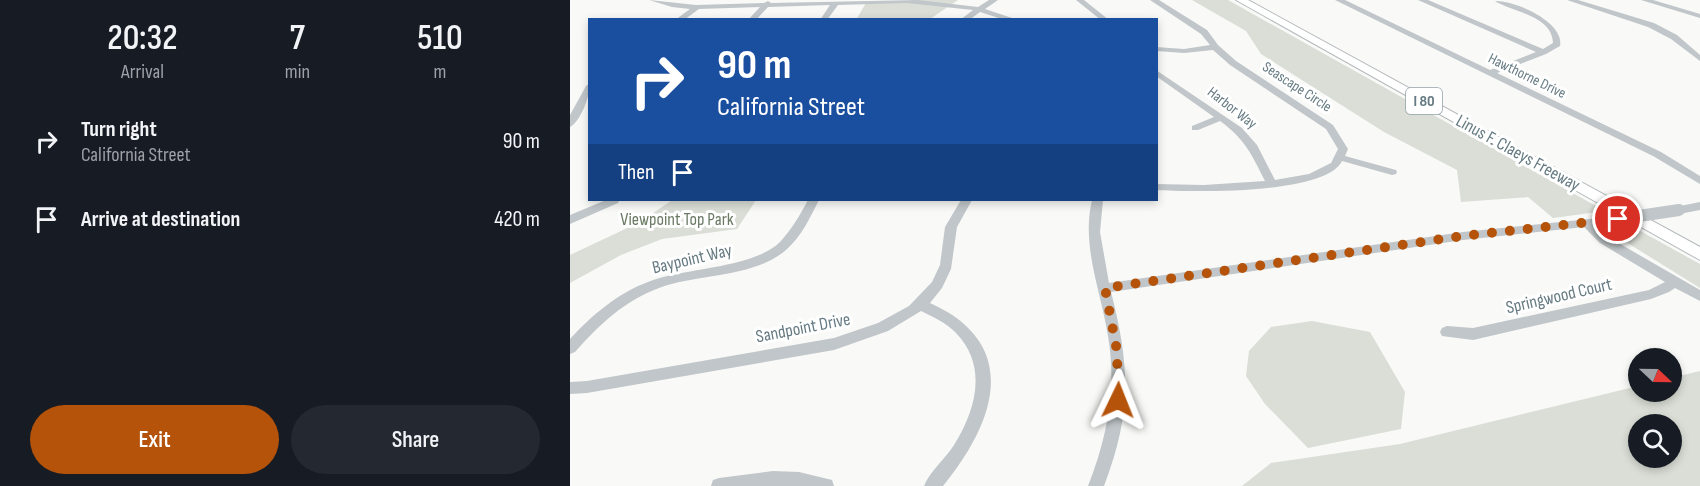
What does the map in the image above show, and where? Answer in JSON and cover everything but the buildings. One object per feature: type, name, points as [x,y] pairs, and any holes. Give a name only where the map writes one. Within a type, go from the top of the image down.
[{"type":"highway","name":"Linus F. Claeys Freeway","points":[[1241,0],[1700,254]]},
{"type":"highway","name":"Linus F. Claeys Freeway","points":[[1255,0],[1700,243]]},
{"type":"street","points":[[653,0],[672,5],[833,1],[934,3],[979,9],[1008,18]]},
{"type":"street","points":[[672,0],[700,5]]},
{"type":"street","points":[[833,1],[848,0]]},
{"type":"street","points":[[966,18],[994,0]]},
{"type":"street","points":[[1080,0],[1103,18]]},
{"type":"street","name":"Seascape Circle","points":[[1154,0],[1204,32],[1215,47],[1233,63],[1330,127],[1340,140],[1341,159]]},
{"type":"street","name":"Hawthorne Drive","points":[[1339,0],[1657,154],[1700,181]]},
{"type":"street","points":[[1422,0],[1543,52]]},
{"type":"street","points":[[1570,0],[1651,25],[1674,38],[1700,58]]},
{"type":"street","points":[[1646,0],[1700,16]]},
{"type":"street","points":[[824,18],[833,1]]},
{"type":"street","points":[[1490,73],[1543,52],[1557,44],[1559,37],[1556,30],[1538,17],[1499,1]]},
{"type":"street","points":[[753,18],[768,4]]},
{"type":"street","points":[[681,18],[700,5]]},
{"type":"street","points":[[1158,50],[1184,51],[1215,47]]},
{"type":"street","name":"Harbor Way","points":[[1158,73],[1239,130],[1252,145],[1271,183]]},
{"type":"street","points":[[570,124],[588,90]]},
{"type":"street","points":[[1195,128],[1222,117]]},
{"type":"street","points":[[1158,187],[1191,189],[1271,183],[1319,176],[1333,168],[1341,159],[1392,172]]},
{"type":"street","points":[[570,220],[612,201]]},
{"type":"street","name":"Baypoint Way","points":[[570,348],[600,316],[636,293],[672,279],[727,270],[770,256],[798,231],[813,201]]},
{"type":"street","name":"Sandpoint Drive","points":[[570,388],[587,387],[834,344],[864,336],[895,322],[920,304],[935,287],[948,257],[949,235],[954,219],[965,201]]},
{"type":"street","points":[[1096,486],[1113,433],[1119,380],[1116,342],[1094,234],[1097,201]]},
{"type":"street","points":[[1105,288],[1463,236],[1592,222],[1700,206]]},
{"type":"street","points":[[1592,222],[1604,240],[1700,296]]},
{"type":"street","name":"Springwood Court","points":[[1447,332],[1469,335],[1651,294],[1675,281]]},
{"type":"street","points":[[920,304],[952,321],[964,331],[977,351],[983,375],[982,403],[971,433],[953,462],[932,486]]},
{"type":"street","points":[[719,486],[774,478],[806,479],[825,486]]},
{"type":"green space","points":[[958,0],[931,18],[857,18],[866,3]]},
{"type":"green space","points":[[1192,0],[1228,0],[1605,211],[1553,218],[1528,197],[1461,202],[1457,170],[1384,132],[1261,54],[1246,31]]},
{"type":"green space","name":"Viewpoint Top Park","points":[[671,201],[755,201],[737,229],[662,239],[621,255],[570,283],[570,255],[640,222]]},
{"type":"green space","points":[[1624,222],[1700,264],[1700,288],[1605,229]]},
{"type":"green space","points":[[1312,321],[1370,332],[1405,392],[1401,429],[1308,448],[1265,404],[1246,376],[1249,351],[1271,327]]},
{"type":"green space","points":[[1700,371],[1700,486],[1242,486],[1271,463],[1400,444],[1628,388],[1628,402],[1682,402],[1682,375]]},
{"type":"route","points":[[1118,400],[1117,351],[1105,288],[1463,236],[1618,219]]}]
